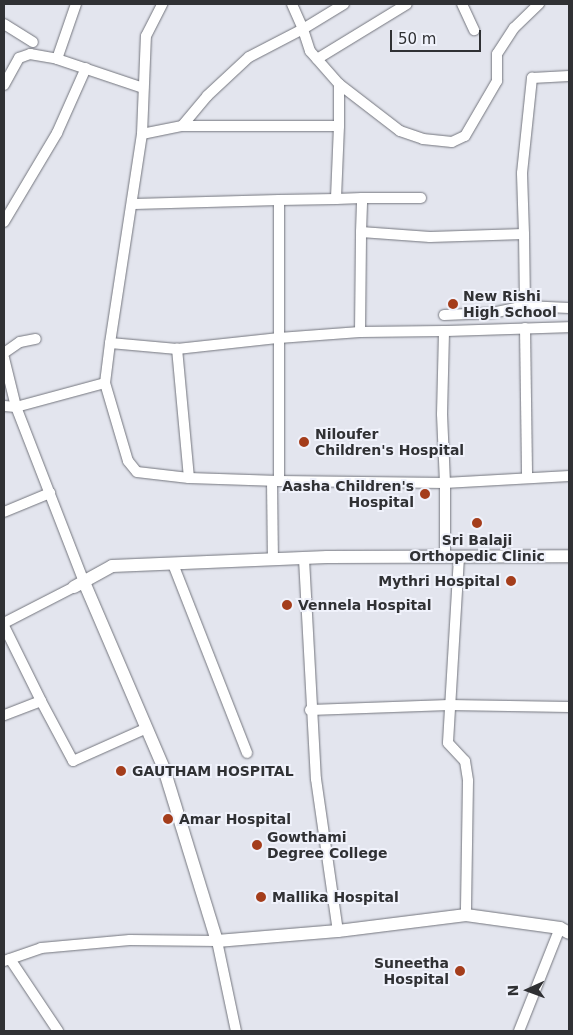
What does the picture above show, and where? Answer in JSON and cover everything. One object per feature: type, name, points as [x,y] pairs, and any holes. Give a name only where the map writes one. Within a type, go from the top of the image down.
[{"type":"street","points":[[57,59],[76,4]]},
{"type":"street","points":[[162,4],[146,36],[142,134],[134,204],[105,383],[128,461],[137,472],[189,478],[445,484],[569,476]]},
{"type":"street","points":[[292,4],[310,51],[339,84],[400,131],[423,139],[452,142],[465,136],[497,81],[497,54],[514,28],[539,4]]},
{"type":"street","points":[[182,126],[207,96],[250,57],[303,29],[344,4]]},
{"type":"street","points":[[317,59],[407,4]]},
{"type":"street","points":[[462,4],[474,30]]},
{"type":"street","points":[[4,24],[33,42]]},
{"type":"street","points":[[4,85],[19,58],[30,54],[57,59],[143,88]]},
{"type":"street","points":[[4,222],[57,133],[86,68]]},
{"type":"street","points":[[525,306],[522,172],[532,78],[569,76]]},
{"type":"street","points":[[336,199],[339,84]]},
{"type":"street","points":[[142,134],[182,126],[339,126]]},
{"type":"street","points":[[360,332],[362,198]]},
{"type":"street","points":[[134,204],[421,198]]},
{"type":"street","points":[[274,560],[279,338],[279,200]]},
{"type":"street","points":[[361,232],[430,237],[524,234]]},
{"type":"street","points":[[444,315],[492,314],[525,306],[569,308]]},
{"type":"street","points":[[110,343],[177,349],[279,338],[360,332],[569,327]]},
{"type":"street","points":[[525,328],[527,478]]},
{"type":"street","points":[[444,331],[442,414],[445,484],[445,557]]},
{"type":"street","points":[[4,353],[20,342],[36,339]]},
{"type":"street","points":[[177,349],[189,478]]},
{"type":"street","points":[[4,358],[16,407],[50,493],[79,584],[147,728],[164,769],[217,941],[236,1031]]},
{"type":"street","points":[[4,406],[16,407],[105,383]]},
{"type":"street","points":[[4,512],[50,493]]},
{"type":"street","points":[[147,728],[73,761],[40,701],[4,624],[112,566],[304,558],[569,556]]},
{"type":"street","points":[[459,557],[460,582],[448,743],[464,761],[468,781],[466,915]]},
{"type":"street","points":[[304,558],[310,710],[316,779],[338,931]]},
{"type":"street","points":[[173,564],[247,753]]},
{"type":"street","points":[[4,716],[40,701]]},
{"type":"street","points":[[310,710],[450,705],[569,707]]},
{"type":"street","points":[[58,1031],[7,960],[41,948],[130,940],[217,941],[338,931],[466,915],[564,930],[519,1031]]},
{"type":"place","name":"New Rishi High School","points":[[453,304]]},
{"type":"place","name":"Niloufer Children's Hospital","points":[[304,442]]},
{"type":"place","name":"Aasha Children's Hospital","points":[[425,494]]},
{"type":"place","name":"Sri Balaji Orthopedic Clinic","points":[[477,523]]},
{"type":"place","name":"Mythri Hospital","points":[[511,581]]},
{"type":"place","name":"Vennela Hospital","points":[[287,605]]},
{"type":"place","name":"GAUTHAM HOSPITAL","points":[[121,771]]},
{"type":"place","name":"Amar Hospital","points":[[168,819]]},
{"type":"place","name":"Gowthami Degree College","points":[[257,845]]},
{"type":"place","name":"Mallika Hospital","points":[[261,897]]},
{"type":"place","name":"Suneetha Hospital","points":[[460,971]]}]
